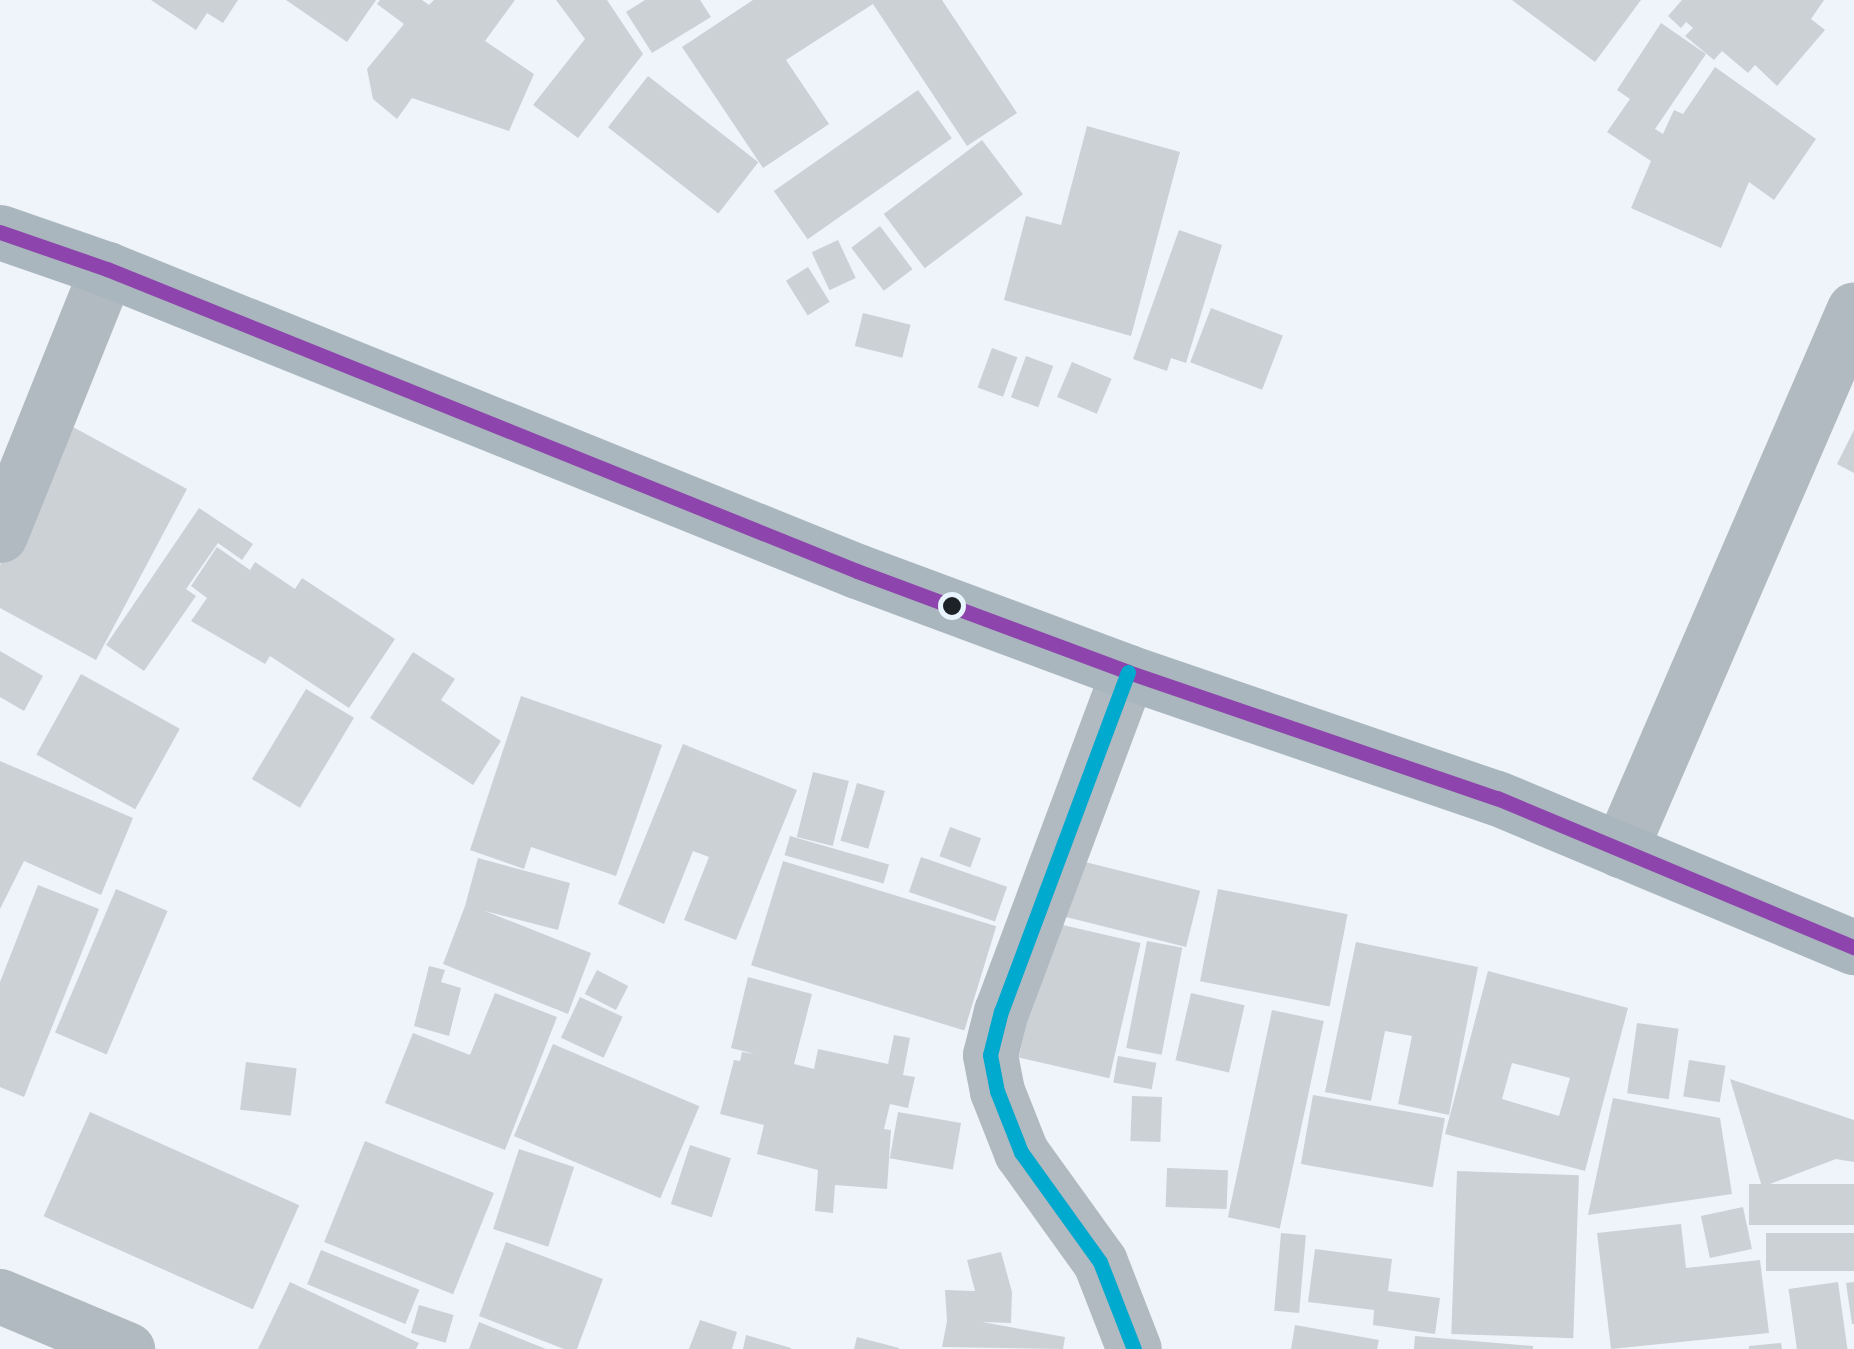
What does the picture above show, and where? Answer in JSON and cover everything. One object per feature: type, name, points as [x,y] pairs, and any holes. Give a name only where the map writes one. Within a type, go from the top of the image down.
[{"type":"highway","points":[[0,232],[106,269],[856,571],[1128,672],[1497,798],[1854,948]]},
{"type":"street","points":[[0,535],[106,269]]},
{"type":"street","points":[[1620,850],[1854,309]]},
{"type":"street","points":[[1128,672],[1000,1011],[990,1054],[997,1091],[1022,1152],[1100,1262],[1134,1349]]},
{"type":"street","points":[[0,1296],[126,1349]]},
{"type":"building","points":[[151,0],[238,0],[223,23],[207,13],[196,30]]},
{"type":"building","points":[[286,0],[376,0],[347,42]]},
{"type":"building","points":[[380,0],[422,0],[429,5],[434,0],[515,0],[485,41],[534,74],[509,131],[412,98],[397,119],[373,99],[367,69],[404,24],[377,4]]},
{"type":"building","points":[[556,0],[607,0],[643,54],[578,138],[533,105],[585,39]]},
{"type":"building","points":[[645,0],[700,0],[711,17],[652,53],[626,12]]},
{"type":"building","points":[[753,0],[942,0],[1017,113],[967,146],[873,4],[786,60],[829,124],[763,168],[682,47]]},
{"type":"building","points":[[1512,0],[1641,0],[1595,62]]},
{"type":"building","points":[[1682,0],[1824,0],[1811,19],[1825,30],[1777,86],[1755,65],[1748,73],[1722,51],[1714,60],[1685,36],[1693,28],[1686,22],[1681,28],[1668,16]]},
{"type":"building","points":[[1661,23],[1706,54],[1655,129],[1663,134],[1674,110],[1683,114],[1715,67],[1816,139],[1774,200],[1749,182],[1721,248],[1631,208],[1651,161],[1607,132],[1630,99],[1617,90]]},
{"type":"building","points":[[648,76],[758,162],[718,213],[608,127]]},
{"type":"building","points":[[918,90],[952,138],[808,239],[774,191]]},
{"type":"building","points":[[1087,126],[1180,152],[1131,336],[1004,300],[1026,216],[1061,225]]},
{"type":"building","points":[[982,140],[1023,194],[925,268],[884,214]]},
{"type":"building","points":[[880,226],[912,269],[884,291],[851,248]]},
{"type":"building","points":[[1179,230],[1222,245],[1186,363],[1171,358],[1167,371],[1133,359]]},
{"type":"building","points":[[838,240],[856,278],[829,290],[812,252]]},
{"type":"building","points":[[808,267],[830,302],[808,316],[786,281]]},
{"type":"building","points":[[1211,308],[1283,336],[1262,390],[1190,362]]},
{"type":"building","points":[[863,313],[911,325],[902,358],[855,346]]},
{"type":"building","points":[[992,348],[1017,357],[1003,397],[978,387]]},
{"type":"building","points":[[1026,356],[1053,366],[1038,407],[1011,397]]},
{"type":"building","points":[[1072,362],[1112,379],[1097,414],[1057,397]]},
{"type":"building","points":[[73,427],[187,489],[96,660],[0,608],[0,565]]},
{"type":"building","points":[[1854,430],[1854,473],[1837,464]]},
{"type":"building","points":[[199,508],[253,544],[242,560],[218,543],[186,589],[196,596],[144,671],[106,645]]},
{"type":"building","points":[[217,547],[250,570],[255,562],[295,589],[302,578],[395,639],[349,708],[270,656],[265,664],[191,621],[207,598],[191,586]]},
{"type":"building","points":[[0,651],[43,676],[24,711],[0,697]]},
{"type":"building","points":[[413,652],[455,679],[441,700],[501,741],[473,785],[370,718]]},
{"type":"building","points":[[81,674],[180,729],[135,809],[36,754]]},
{"type":"building","points":[[306,689],[354,718],[300,808],[252,779]]},
{"type":"building","points":[[521,696],[662,745],[616,876],[531,847],[524,869],[470,850]]},
{"type":"building","points":[[683,744],[797,790],[736,940],[684,920],[709,857],[693,851],[664,924],[618,904]]},
{"type":"building","points":[[0,761],[133,818],[101,895],[24,861],[0,909]]},
{"type":"building","points":[[813,772],[849,781],[833,846],[797,837]]},
{"type":"building","points":[[857,783],[885,791],[868,849],[840,841]]},
{"type":"building","points":[[950,827],[981,838],[970,867],[939,856]]},
{"type":"building","points":[[790,836],[889,864],[883,884],[784,855]]},
{"type":"building","points":[[921,857],[1007,887],[995,922],[909,892]]},
{"type":"building","points":[[478,858],[570,883],[558,930],[485,911],[591,953],[568,1014],[443,964]]},
{"type":"building","points":[[1073,859],[1200,891],[1186,947],[1059,915]]},
{"type":"building","points":[[783,861],[996,926],[964,1030],[751,965]]},
{"type":"building","points":[[38,885],[99,909],[24,1097],[0,1087],[0,982]]},
{"type":"building","points":[[116,889],[168,911],[107,1054],[55,1033]]},
{"type":"building","points":[[1218,889],[1348,914],[1330,1006],[1200,981]]},
{"type":"building","points":[[1050,922],[1141,943],[1109,1078],[1019,1057]]},
{"type":"building","points":[[1147,941],[1182,948],[1162,1055],[1126,1048]]},
{"type":"building","points":[[1356,942],[1478,967],[1449,1115],[1398,1104],[1412,1036],[1385,1031],[1371,1101],[1325,1092]]},
{"type":"building","points":[[429,966],[445,970],[441,982],[461,988],[449,1036],[414,1026]]},
{"type":"building","points":[[597,970],[628,986],[616,1010],[585,994]]},
{"type":"building","points":[[1488,971],[1628,1008],[1585,1171],[1445,1134]],"holes":[[[1512,1063],[1570,1078],[1559,1116],[1502,1099]]]},
{"type":"building","points":[[748,977],[812,994],[794,1064],[814,1069],[818,1049],[888,1064],[894,1035],[910,1038],[903,1075],[915,1077],[908,1108],[890,1104],[884,1129],[891,1130],[887,1189],[835,1185],[833,1213],[815,1211],[818,1170],[757,1154],[764,1125],[720,1114],[734,1060],[740,1061],[742,1052],[755,1054],[731,1048]]},
{"type":"building","points":[[495,993],[557,1017],[505,1150],[385,1103],[413,1033],[470,1055]]},
{"type":"building","points":[[1191,993],[1245,1005],[1229,1073],[1175,1060]]},
{"type":"building","points":[[580,997],[623,1017],[604,1058],[561,1038]]},
{"type":"building","points":[[1272,1010],[1324,1021],[1280,1228],[1228,1217]]},
{"type":"building","points":[[1637,1023],[1679,1029],[1669,1099],[1627,1093]]},
{"type":"building","points":[[553,1044],[699,1106],[660,1198],[514,1136]]},
{"type":"building","points":[[1118,1056],[1156,1063],[1152,1089],[1113,1083]]},
{"type":"building","points":[[1689,1060],[1726,1066],[1720,1102],[1683,1097]]},
{"type":"building","points":[[246,1062],[297,1068],[291,1116],[240,1110]]},
{"type":"building","points":[[1730,1079],[1854,1120],[1854,1162],[1836,1159],[1762,1187]]},
{"type":"building","points":[[1313,1095],[1445,1118],[1433,1187],[1301,1164]]},
{"type":"building","points":[[1132,1096],[1162,1097],[1160,1142],[1130,1141]]},
{"type":"building","points":[[1613,1098],[1720,1118],[1732,1194],[1588,1215]]},
{"type":"building","points":[[90,1112],[299,1205],[253,1309],[44,1216]]},
{"type":"building","points":[[898,1112],[961,1123],[953,1169],[890,1158]]},
{"type":"building","points":[[365,1141],[494,1193],[453,1294],[324,1242]]},
{"type":"building","points":[[690,1145],[731,1158],[712,1217],[671,1204]]},
{"type":"building","points":[[519,1149],[574,1167],[548,1247],[493,1229]]},
{"type":"building","points":[[1167,1168],[1228,1170],[1227,1209],[1166,1207]]},
{"type":"building","points":[[1457,1171],[1579,1175],[1573,1338],[1451,1334]]},
{"type":"building","points":[[1749,1184],[1854,1184],[1854,1225],[1749,1225]]},
{"type":"building","points":[[1743,1207],[1752,1249],[1710,1258],[1701,1216]]},
{"type":"building","points":[[1681,1224],[1686,1268],[1760,1260],[1769,1333],[1611,1349],[1597,1233]]},
{"type":"building","points":[[1281,1233],[1306,1235],[1299,1313],[1274,1311]]},
{"type":"building","points":[[1766,1233],[1854,1233],[1854,1271],[1766,1271]]},
{"type":"building","points":[[506,1242],[603,1279],[577,1349],[564,1349],[479,1316]]},
{"type":"building","points":[[1315,1249],[1392,1259],[1388,1291],[1440,1298],[1435,1334],[1373,1325],[1374,1310],[1308,1302]]},
{"type":"building","points":[[321,1250],[419,1290],[405,1324],[307,1284]]},
{"type":"building","points":[[1001,1252],[1012,1292],[1011,1323],[982,1322],[1065,1337],[1063,1349],[942,1347],[947,1321],[945,1290],[975,1291],[967,1260]]},
{"type":"building","points":[[290,1282],[419,1343],[416,1349],[258,1349]]},
{"type":"building","points":[[1838,1282],[1847,1349],[1797,1349],[1788,1289]]},
{"type":"building","points":[[1854,1282],[1854,1324],[1852,1324],[1846,1283]]},
{"type":"building","points":[[419,1305],[454,1315],[446,1343],[411,1333]]},
{"type":"building","points":[[700,1320],[737,1332],[732,1349],[689,1349]]},
{"type":"building","points":[[479,1322],[546,1349],[469,1349]]},
{"type":"building","points":[[1295,1325],[1379,1340],[1377,1349],[1291,1349]]},
{"type":"building","points":[[746,1335],[791,1348],[791,1349],[743,1349]]},
{"type":"building","points":[[1415,1336],[1533,1346],[1533,1349],[1414,1349]]},
{"type":"building","points":[[857,1337],[899,1348],[899,1349],[854,1349]]},
{"type":"building","points":[[1781,1343],[1782,1349],[1749,1349],[1749,1346]]},
{"type":"transit line","points":[[0,232],[107,269],[857,571],[1128,672],[1497,798],[1854,947]]},
{"type":"transit line","points":[[1128,672],[1001,1011],[990,1055],[997,1091],[1021,1152],[1100,1262],[1134,1349]]}]
